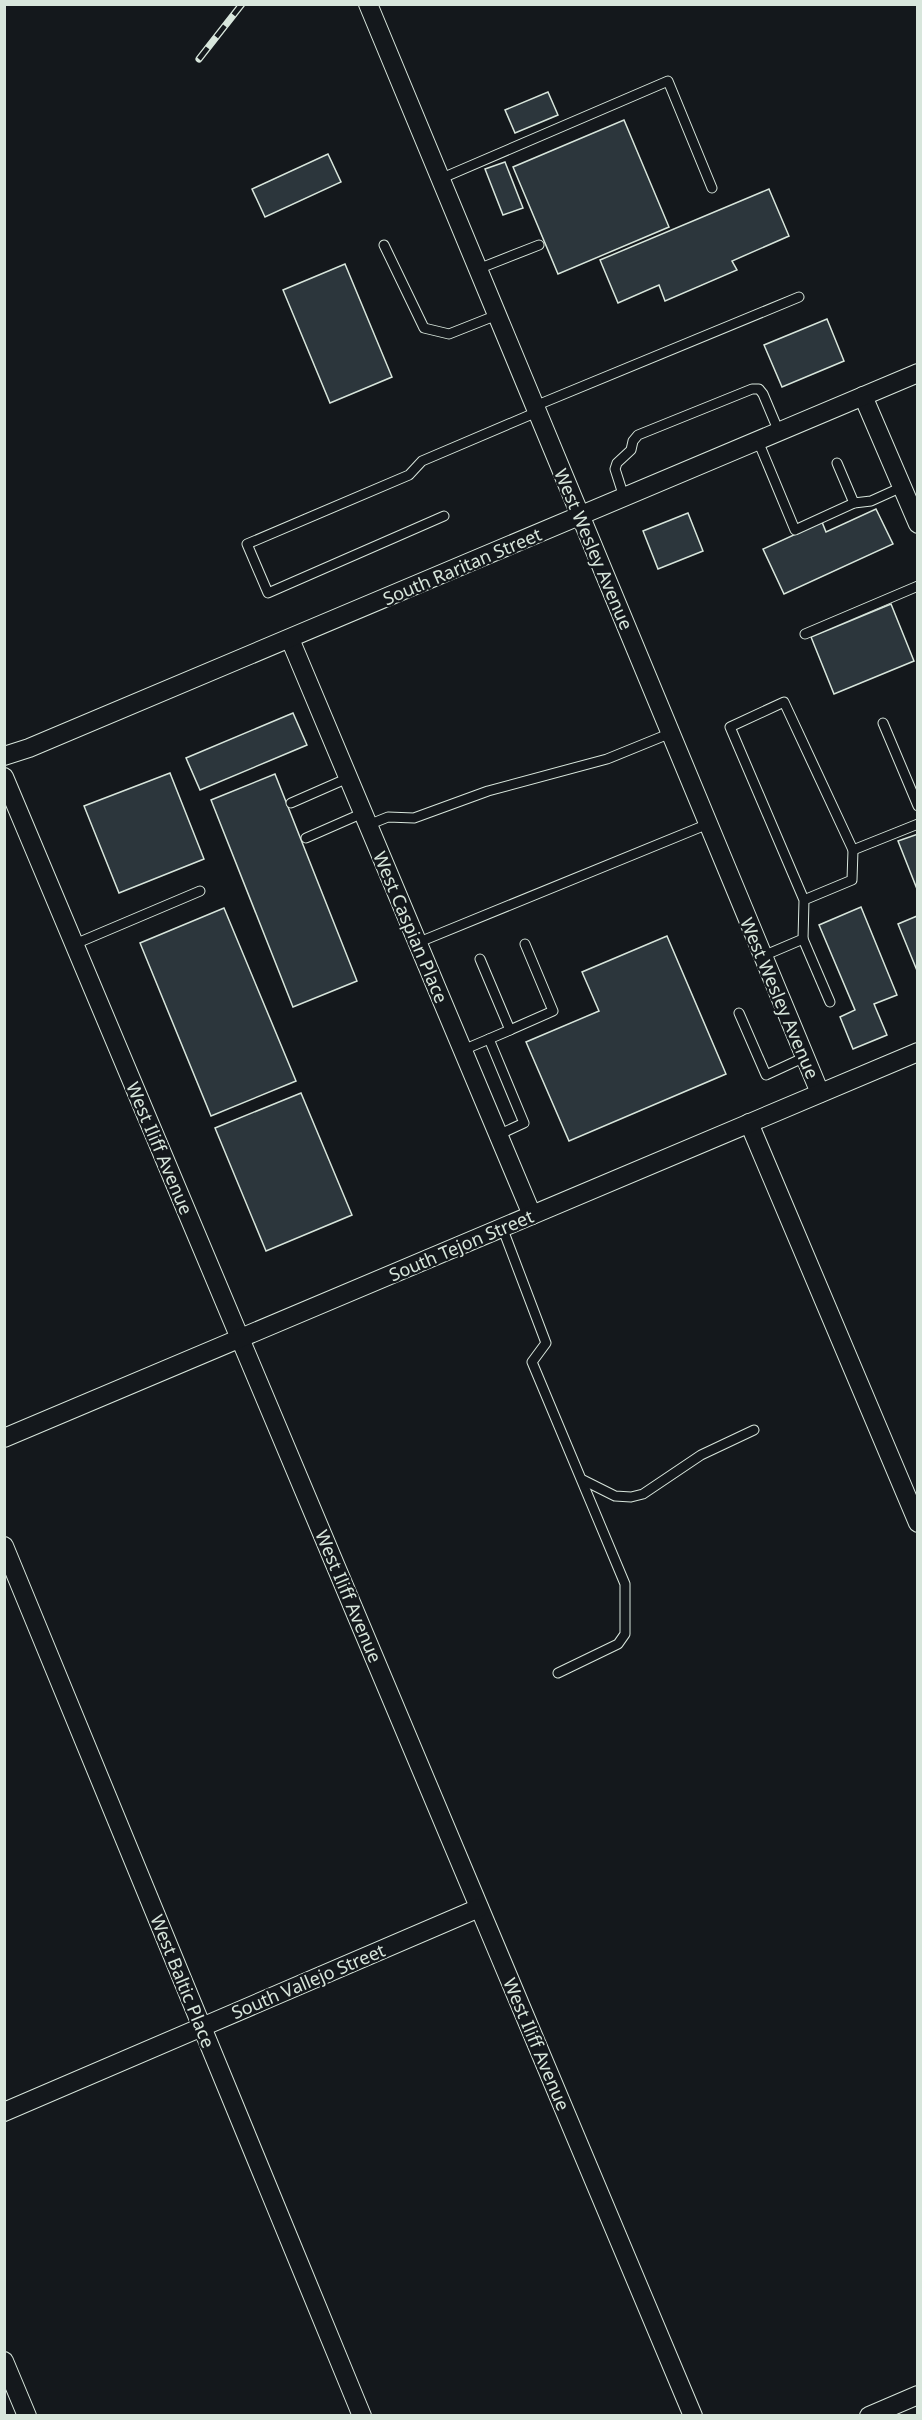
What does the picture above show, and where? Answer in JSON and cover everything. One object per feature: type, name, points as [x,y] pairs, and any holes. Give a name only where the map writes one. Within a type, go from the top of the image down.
[{"type":"street","name":"West Wesley Avenue","points":[[368,4],[820,1093]]},
{"type":"street","name":"South Raritan Street","points":[[4,756],[29,748],[290,639],[918,373]]},
{"type":"street","points":[[863,396],[918,524]]},
{"type":"street","name":"West Caspian Place","points":[[290,639],[532,1215]]},
{"type":"street","name":"West Iliff Avenue","points":[[4,777],[693,2415]]},
{"type":"street","name":"South Tejon Street","points":[[4,1438],[918,1052]]},
{"type":"street","points":[[749,1123],[918,1523]]},
{"type":"street","name":"West Baltic Place","points":[[4,1546],[362,2415]]},
{"type":"street","name":"South Vallejo Street","points":[[4,2112],[479,1908]]},
{"type":"street","points":[[4,2361],[27,2415]]},
{"type":"street","points":[[869,2415],[918,2395]]},
{"type":"lane","points":[[440,179],[668,81],[712,188]]},
{"type":"lane","points":[[384,245],[424,328],[449,334],[497,315]]},
{"type":"lane","points":[[478,269],[538,245]]},
{"type":"lane","points":[[444,516],[268,593],[247,544],[409,475],[422,461],[536,409],[799,297]]},
{"type":"lane","points":[[624,497],[615,469],[617,463],[631,450],[633,441],[638,435],[752,389],[759,389],[764,394],[779,432]]},
{"type":"lane","points":[[758,441],[795,530],[854,503],[871,501],[902,487]]},
{"type":"lane","points":[[837,463],[854,503]]},
{"type":"lane","points":[[805,634],[918,586]]},
{"type":"lane","points":[[804,900],[852,880],[853,850],[784,702],[730,727],[804,900],[803,939],[830,1002]]},
{"type":"lane","points":[[883,723],[918,806]]},
{"type":"lane","points":[[306,838],[365,819],[414,818],[488,791],[608,759],[670,733]]},
{"type":"lane","points":[[291,802],[348,778]]},
{"type":"lane","points":[[417,943],[708,824]]},
{"type":"lane","points":[[853,850],[918,824]]},
{"type":"lane","points":[[75,945],[200,891]]},
{"type":"lane","points":[[763,956],[803,939]]},
{"type":"lane","points":[[463,1050],[553,1011],[525,944]]},
{"type":"lane","points":[[480,959],[510,1030]]},
{"type":"lane","points":[[739,1013],[766,1075],[805,1057]]},
{"type":"lane","points":[[489,1039],[524,1123],[498,1135]]},
{"type":"lane","points":[[502,1227],[546,1343],[532,1362],[625,1584],[625,1634],[618,1644],[558,1673]]},
{"type":"lane","points":[[583,1480],[615,1496],[631,1497],[642,1494],[701,1455],[754,1430]]},
{"type":"building","points":[[548,92],[558,115],[515,133],[505,110]]},
{"type":"building","points":[[624,120],[669,227],[558,274],[513,167]]},
{"type":"building","points":[[328,154],[341,182],[265,217],[252,189]]},
{"type":"building","points":[[505,162],[523,208],[503,215],[485,169]]},
{"type":"building","points":[[769,189],[789,236],[732,261],[737,270],[665,301],[659,285],[618,303],[600,260]]},
{"type":"building","points":[[345,264],[392,377],[330,403],[283,290]]},
{"type":"building","points":[[827,319],[844,361],[782,387],[764,345]]},
{"type":"building","points":[[876,509],[893,544],[784,594],[763,549],[822,522],[826,532]]},
{"type":"building","points":[[688,513],[703,551],[658,569],[643,531]]},
{"type":"building","points":[[891,604],[914,661],[834,694],[811,637]]},
{"type":"building","points":[[293,713],[307,745],[200,790],[186,758]]},
{"type":"building","points":[[170,773],[204,859],[119,893],[84,806]]},
{"type":"building","points":[[275,774],[357,981],[293,1007],[211,800]]},
{"type":"building","points":[[918,834],[918,889],[917,889],[898,841]]},
{"type":"building","points":[[861,907],[897,995],[874,1004],[887,1035],[853,1049],[840,1017],[855,1010],[819,925]]},
{"type":"building","points":[[224,908],[296,1081],[211,1116],[140,943]]},
{"type":"building","points":[[917,916],[918,918],[918,973],[898,924]]},
{"type":"building","points":[[667,936],[726,1074],[569,1141],[526,1042],[599,1011],[582,972]]},
{"type":"building","points":[[301,1093],[352,1215],[266,1251],[215,1128]]},
{"type":"railway","points":[[199,59],[242,4]]}]
